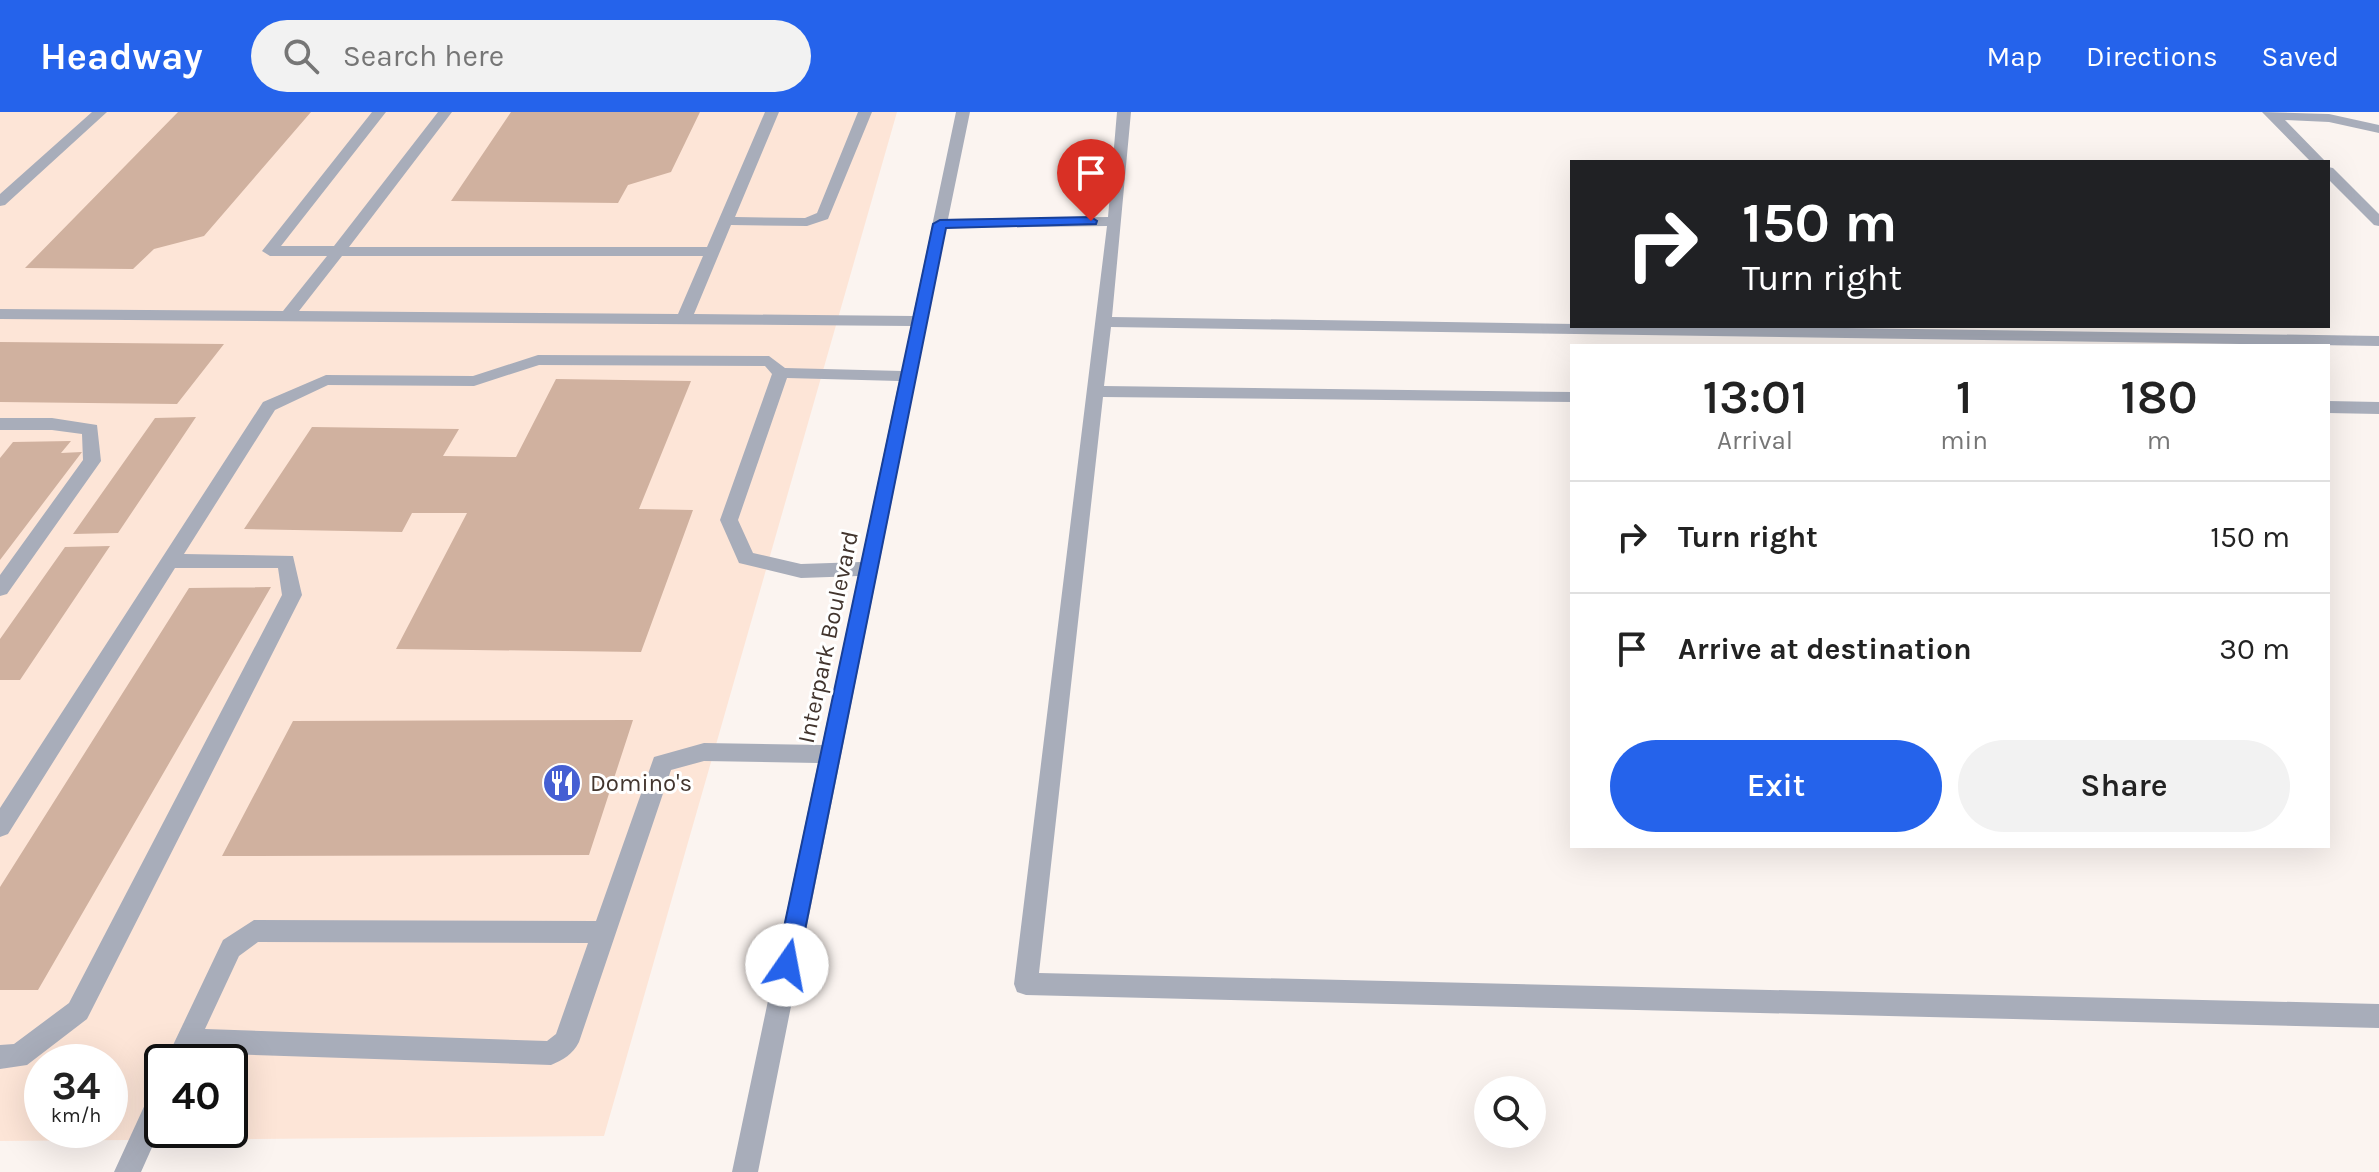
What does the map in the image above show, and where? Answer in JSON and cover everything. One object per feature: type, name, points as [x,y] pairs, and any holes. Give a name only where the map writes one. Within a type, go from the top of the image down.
[{"type":"street","points":[[0,202],[100,112]]},
{"type":"street","points":[[379,112],[270,251],[712,252]]},
{"type":"street","points":[[286,318],[445,112]]},
{"type":"street","points":[[684,319],[772,112]]},
{"type":"street","points":[[725,221],[807,222],[823,216],[831,203],[865,112]]},
{"type":"street","name":"Interpark Boulevard","points":[[745,1172],[963,112]]},
{"type":"street","points":[[1124,112],[1115,221],[1026,984],[2379,1016]]},
{"type":"street","points":[[2271,114],[2329,118],[2379,129]]},
{"type":"street","points":[[2271,114],[2317,160]]},
{"type":"street","points":[[2330,173],[2379,222]]},
{"type":"street","points":[[940,224],[1115,221]]},
{"type":"street","points":[[0,314],[920,321]]},
{"type":"street","points":[[1103,322],[2379,341]]},
{"type":"street","points":[[0,827],[269,406],[326,380],[474,381],[538,360],[769,361],[781,373],[909,376]]},
{"type":"street","points":[[781,373],[729,520],[746,558],[801,571],[869,569]]},
{"type":"street","points":[[1095,391],[1570,397]]},
{"type":"street","points":[[2330,407],[2379,408]]},
{"type":"street","points":[[0,424],[52,424],[91,429],[92,461],[0,589]]},
{"type":"street","points":[[0,1057],[18,1056],[78,1011],[292,595],[286,561],[170,561]]},
{"type":"street","points":[[248,1052],[551,1053],[566,1042],[662,763],[704,752],[831,754]]},
{"type":"street","points":[[187,1044],[231,948],[254,931],[604,932]]},
{"type":"street","points":[[127,1172],[144,1135]]},
{"type":"shaded area","points":[[0,112],[897,112],[604,1136],[248,1139],[248,1044],[144,1044],[144,1140],[128,1140],[128,1044],[24,1044],[24,1141],[0,1141]]},
{"type":"building","points":[[178,112],[311,112],[204,236],[154,249],[133,269],[25,268]]},
{"type":"building","points":[[511,112],[700,112],[671,172],[628,185],[618,203],[451,201]]},
{"type":"building","points":[[0,342],[224,344],[177,404],[0,402]]},
{"type":"building","points":[[556,379],[691,381],[639,509],[693,510],[641,652],[396,649],[467,513],[412,513],[402,532],[244,529],[312,427],[459,429],[443,456],[516,457]]},
{"type":"building","points":[[196,417],[118,533],[73,534],[155,418]]},
{"type":"building","points":[[71,441],[61,453],[82,452],[0,560],[0,458],[13,442]]},
{"type":"building","points":[[110,546],[20,680],[0,680],[0,639],[65,547]]},
{"type":"building","points":[[271,587],[38,990],[0,990],[0,887],[189,588]]},
{"type":"building","points":[[633,720],[589,855],[222,856],[293,721]]},
{"type":"place","name":"Domino's","points":[[562,783]]},
{"type":"route","points":[[787,965],[940,224],[1091,221]]}]
